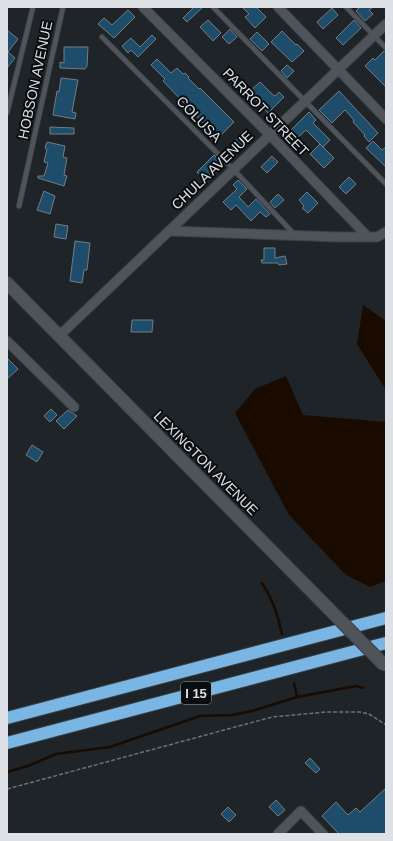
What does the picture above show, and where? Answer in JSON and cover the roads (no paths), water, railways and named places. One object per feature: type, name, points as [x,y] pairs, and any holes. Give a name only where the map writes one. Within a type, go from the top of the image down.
[{"type":"highway","name":"I 15","points":[[7,718],[386,618]]},
{"type":"highway","name":"I 15","points":[[7,743],[386,643]]},
{"type":"street","name":"PARROT STREET","points":[[143,7],[270,134],[368,237]]},
{"type":"street","points":[[278,7],[386,119]]},
{"type":"street","name":"CHULA AVENUE","points":[[59,336],[386,24]]},
{"type":"street","points":[[169,231],[295,236],[368,237],[377,237],[386,232]]},
{"type":"street","name":"LEXINGTON AVENUE","points":[[7,283],[385,666]]},
{"type":"street","points":[[7,341],[74,407]]},
{"type":"street","points":[[278,834],[301,811],[323,834]]},
{"type":"lane","name":"HOBSON AVENUE","points":[[7,113],[34,7]]},
{"type":"lane","name":"HOBSON AVENUE","points":[[19,206],[63,7]]},
{"type":"lane","points":[[213,7],[304,102],[386,184]]},
{"type":"lane","points":[[346,7],[386,48]]},
{"type":"lane","name":"COLUSA","points":[[102,37],[234,170],[295,236]]},
{"type":"waterway","points":[[262,583],[275,607],[282,634]]},
{"type":"waterway","points":[[294,683],[297,697]]},
{"type":"waterway","points":[[7,772],[28,766],[56,754],[110,747],[200,716],[232,715],[252,711],[297,697],[356,686],[363,688]]}]
